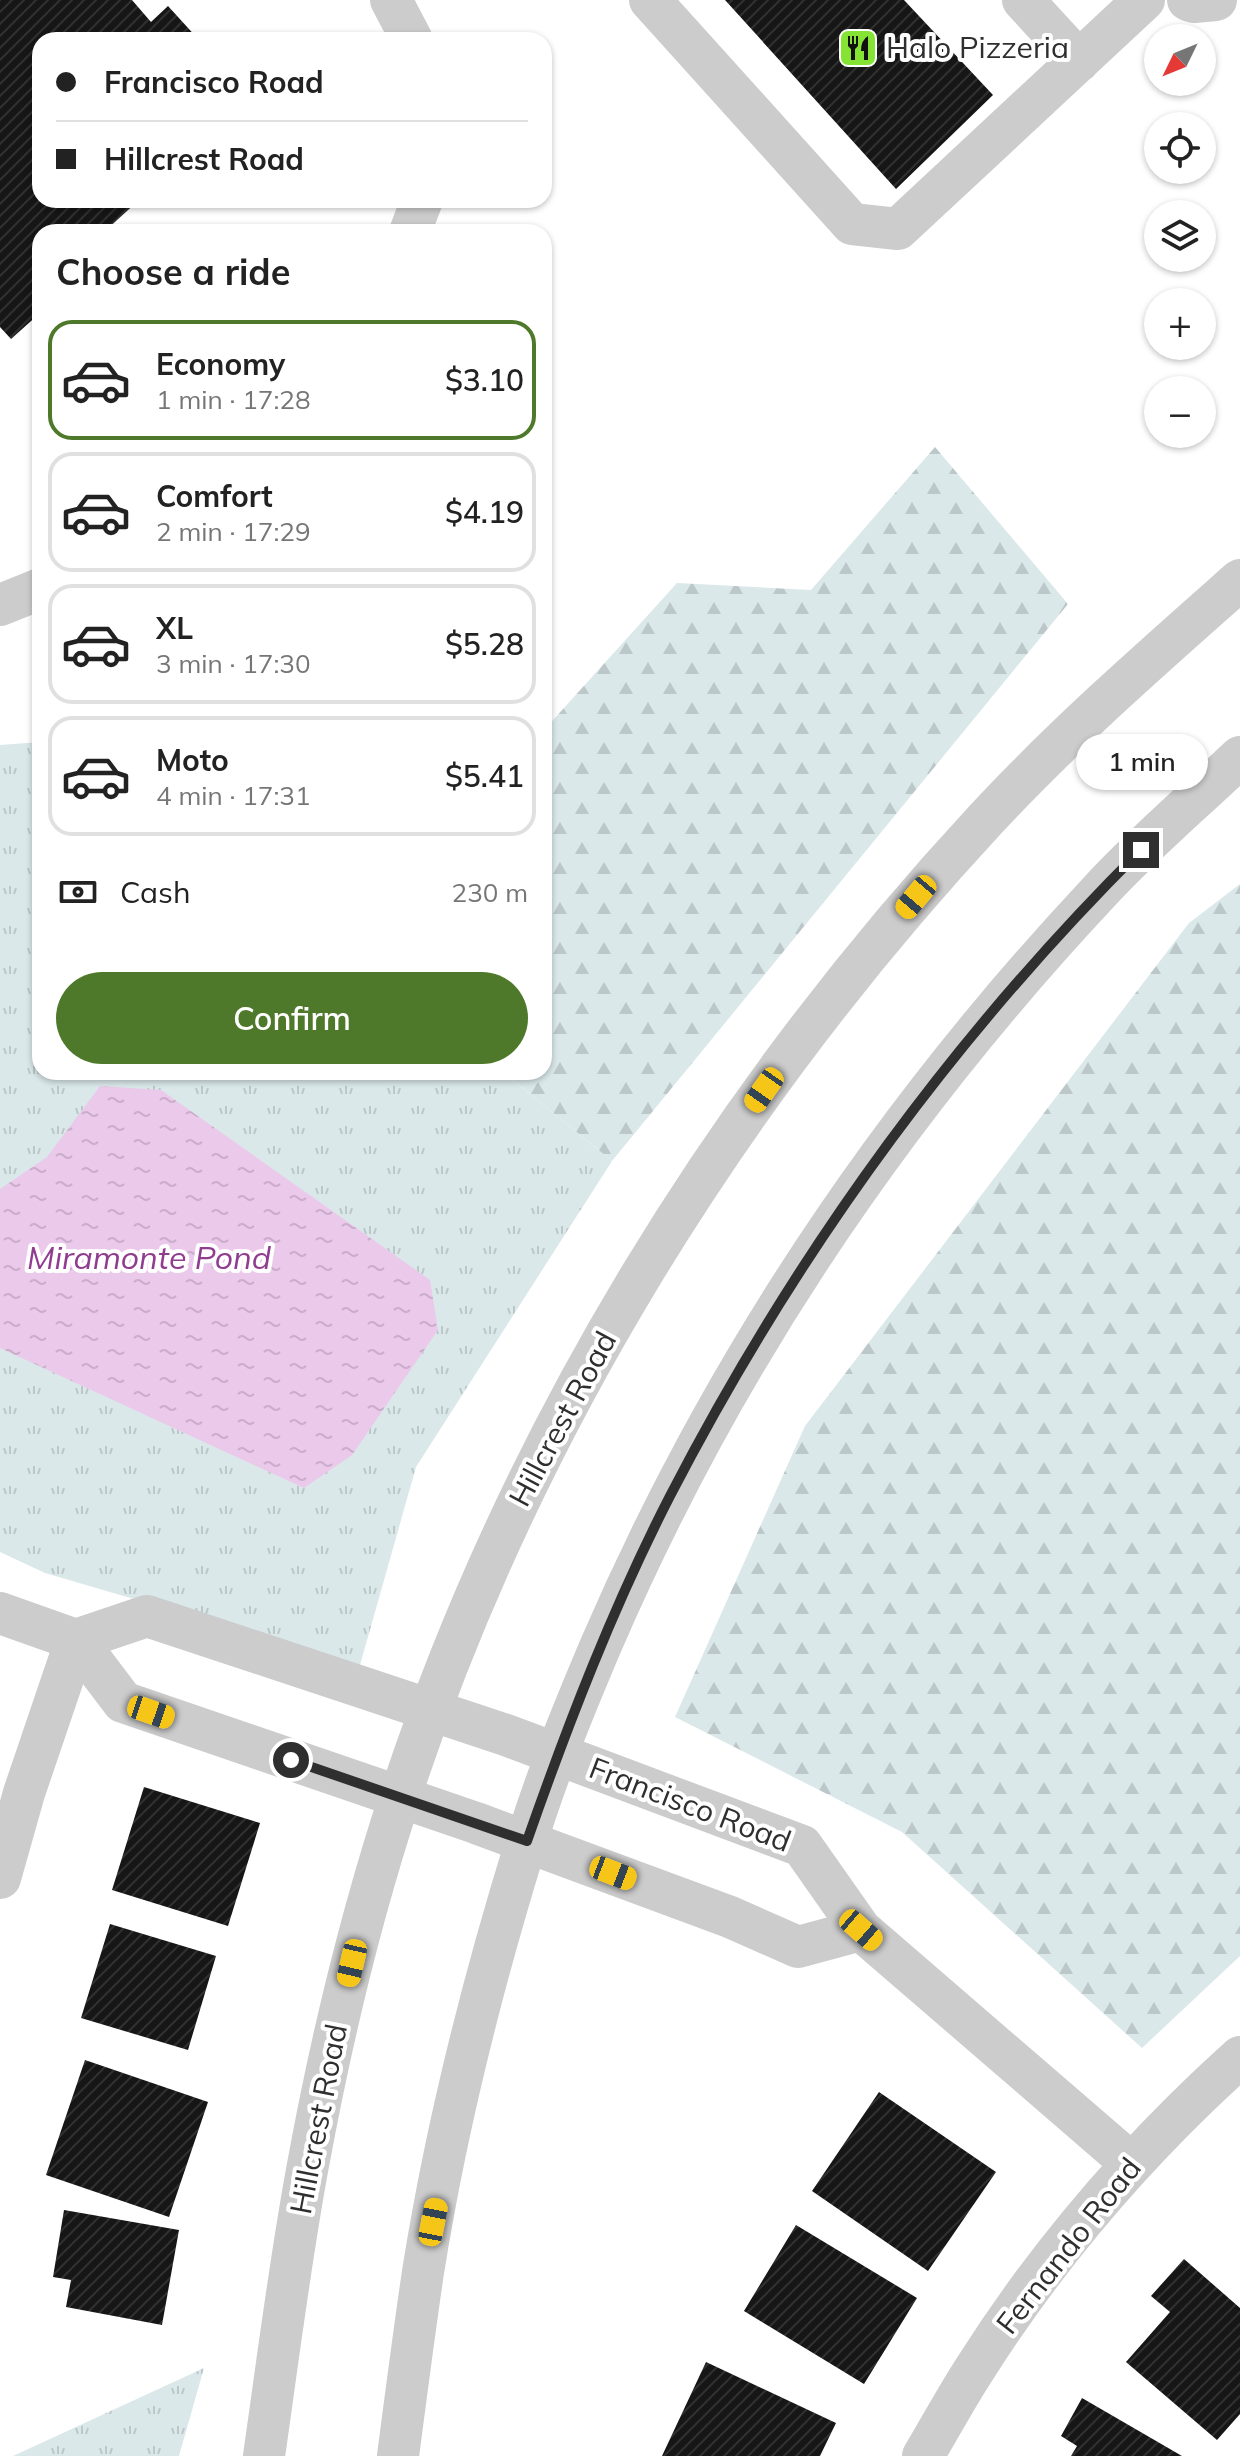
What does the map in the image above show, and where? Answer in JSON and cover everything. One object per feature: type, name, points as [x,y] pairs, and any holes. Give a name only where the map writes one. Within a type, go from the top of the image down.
[{"type":"street","points":[[391,0],[408,32]]},
{"type":"street","points":[[650,0],[852,224],[898,229],[1144,0]]},
{"type":"street","points":[[1023,0],[1079,61]]},
{"type":"street","points":[[1188,0],[1216,0]]},
{"type":"street","name":"Hillcrest Road","points":[[264,2456],[308,2167],[352,1963],[400,1797],[431,1710],[503,1536],[529,1482],[603,1343],[691,1196],[846,980],[989,816],[1065,738],[1240,580]]},
{"type":"street","points":[[0,605],[32,593]]},
{"type":"street","points":[[398,2456],[423,2272],[453,2117],[484,1988],[527,1841],[557,1754],[623,1595],[669,1498],[759,1337],[833,1221],[904,1121],[1030,966],[1113,877],[1240,757]]},
{"type":"street","points":[[0,1613],[76,1640],[123,1702],[527,1841],[730,1917],[798,1947],[861,1930]]},
{"type":"street","name":"Francisco Road","points":[[76,1640],[147,1616],[557,1754],[802,1846],[861,1930],[1132,2164]]},
{"type":"street","points":[[0,1878],[24,1793],[76,1640]]},
{"type":"street","name":"Fernando Road","points":[[923,2456],[976,2367],[1038,2276],[1132,2164],[1240,2057]]},
{"type":"green space","points":[[935,447],[1068,604],[612,1161],[513,1080],[552,1080],[552,721],[677,583],[811,590]]},
{"type":"green space","points":[[32,743],[32,1080],[513,1080],[612,1161],[416,1467],[360,1665],[45,1573],[0,1552],[0,745]]},
{"type":"green space","points":[[1240,884],[1240,1956],[1142,2048],[902,1832],[675,1717],[805,1426],[1189,923]]},
{"type":"green space","points":[[204,2368],[179,2456],[13,2456]]},
{"type":"water","name":"Miramonte Pond","points":[[100,1086],[161,1090],[430,1280],[438,1330],[352,1455],[304,1488],[0,1348],[0,1189],[47,1157]]},
{"type":"building","points":[[0,0],[132,0],[151,22],[168,6],[192,32],[32,32],[32,208],[130,208],[113,224],[32,224],[32,320],[11,339],[0,327]]},
{"type":"building","name":"Halo Pizzeria","points":[[725,0],[904,0],[993,95],[896,189]]},
{"type":"building","points":[[144,1787],[260,1823],[228,1926],[112,1890]]},
{"type":"building","points":[[110,1924],[216,1956],[188,2050],[81,2018]]},
{"type":"building","points":[[85,2060],[208,2102],[169,2217],[46,2175]]},
{"type":"building","points":[[879,2092],[996,2172],[928,2271],[812,2191]]},
{"type":"building","points":[[64,2210],[179,2230],[162,2325],[66,2307],[71,2280],[53,2277]]},
{"type":"building","points":[[796,2225],[917,2298],[864,2384],[744,2311]]},
{"type":"building","points":[[1184,2259],[1240,2308],[1240,2414],[1217,2440],[1126,2362],[1170,2312],[1151,2296]]},
{"type":"building","points":[[706,2362],[836,2423],[820,2456],[662,2456]]},
{"type":"building","points":[[1082,2398],[1182,2456],[1071,2456],[1077,2446],[1061,2436]]},
{"type":"place","name":"Halo Pizzeria","points":[[858,48]]},
{"type":"route","points":[[291,1760],[527,1841],[575,1707],[623,1595],[669,1498],[720,1403],[775,1311],[879,1155],[961,1048],[1030,966],[1141,850]]}]
